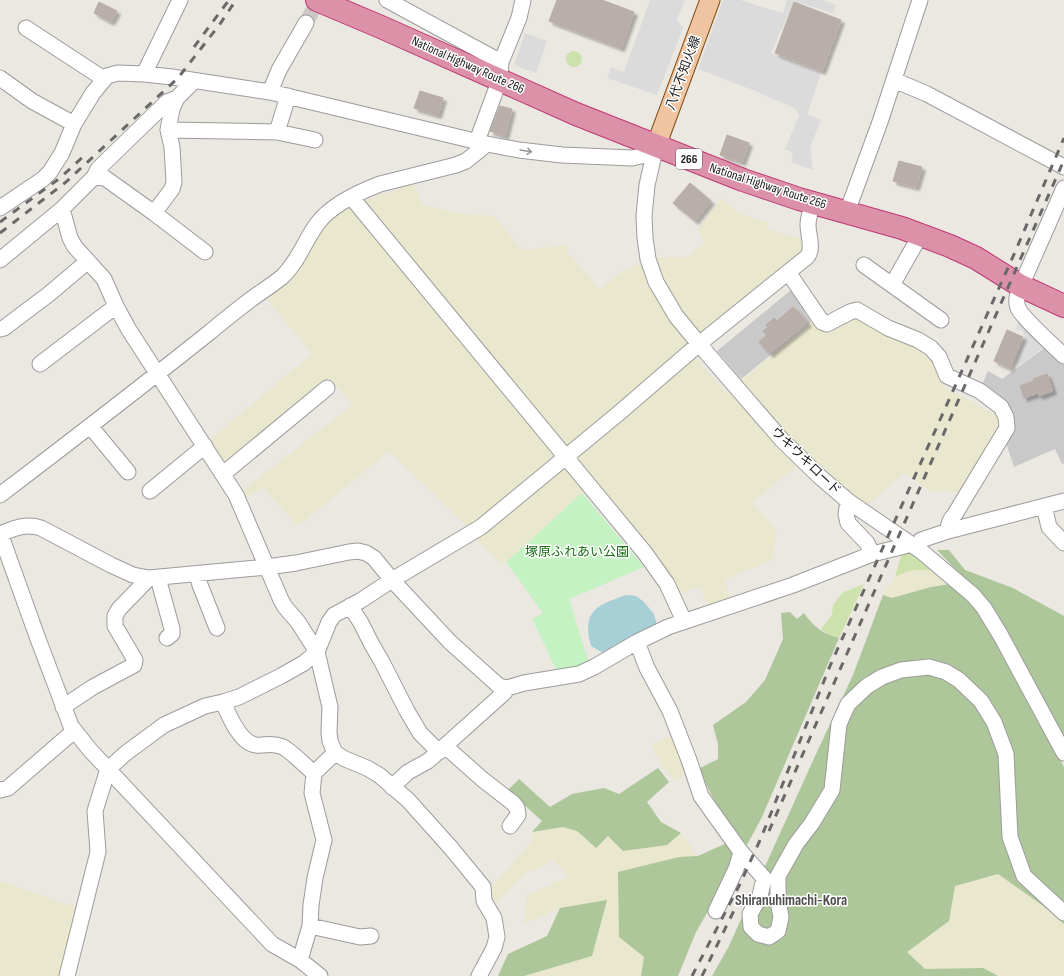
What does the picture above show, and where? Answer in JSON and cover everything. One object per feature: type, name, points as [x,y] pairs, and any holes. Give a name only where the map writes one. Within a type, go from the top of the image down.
[{"type":"highway","name":"National Highway Route 266","points":[[317,0],[500,71],[576,114],[743,180],[920,234],[976,258],[1021,286],[1064,306]]},
{"type":"main road","name":"八代不知火線","points":[[656,146],[710,0]]},
{"type":"street","points":[[144,74],[180,0]]},
{"type":"street","points":[[387,0],[500,71]]},
{"type":"street","points":[[0,495],[281,277],[291,268],[323,216],[352,198],[380,184],[456,165],[466,161],[482,142],[500,71],[519,18],[523,0]]},
{"type":"street","points":[[847,212],[894,80],[920,0]]},
{"type":"street","points":[[270,92],[279,70],[306,23]]},
{"type":"street","points":[[26,28],[104,79]]},
{"type":"street","points":[[0,208],[43,179],[50,172],[62,153],[74,124],[93,93],[104,79],[112,74],[144,74],[270,92],[482,142],[538,153],[632,158],[641,156],[656,146]]},
{"type":"street","points":[[0,78],[32,101],[74,124]]},
{"type":"street","points":[[894,80],[927,94],[1064,167]]},
{"type":"street","points":[[154,213],[172,189],[174,182],[172,147],[168,130],[172,110],[177,98],[194,81]]},
{"type":"street","points":[[277,132],[288,96]]},
{"type":"street","points":[[0,260],[62,209],[94,177],[98,169],[167,102],[177,98]]},
{"type":"street","points":[[168,130],[277,132],[315,140]]},
{"type":"street","name":"ウキウキロード","points":[[656,146],[647,185],[644,216],[645,238],[648,259],[656,282],[672,309],[699,344],[782,440],[819,476],[848,501],[920,551],[973,596],[984,608],[1002,636],[1064,753]]},
{"type":"street","points":[[94,177],[105,178],[205,252]]},
{"type":"street","points":[[1064,188],[1017,296],[1018,309],[1064,356]]},
{"type":"street","points":[[352,198],[644,553],[667,584],[684,622]]},
{"type":"street","points":[[67,976],[98,852],[96,811],[108,769],[126,753],[164,725],[205,706],[239,697],[304,663],[317,652],[329,622],[334,615],[481,527],[699,344],[810,254],[811,249],[808,225],[813,202]]},
{"type":"street","points":[[62,209],[70,238],[104,279],[116,306],[130,330],[223,474],[240,504],[285,607],[298,622],[317,652],[330,707],[330,741],[335,753],[367,768],[378,775],[408,800],[421,813],[483,887],[484,900],[494,918],[497,937],[494,948],[479,976]]},
{"type":"street","points":[[892,285],[920,234]]},
{"type":"street","points":[[0,329],[4,328],[49,294],[88,261]]},
{"type":"street","points":[[864,265],[941,320]]},
{"type":"street","points":[[788,272],[822,322],[827,324],[857,310],[864,313],[888,328],[918,340],[931,348],[939,358],[948,376],[980,391],[1001,407],[1006,417],[1007,428],[955,514],[950,519],[948,530]]},
{"type":"street","points":[[40,364],[116,306]]},
{"type":"street","points":[[223,474],[327,388]]},
{"type":"street","points":[[90,426],[128,472]]},
{"type":"street","points":[[150,491],[205,446]]},
{"type":"street","points":[[848,501],[846,514],[848,523],[866,543],[872,554]]},
{"type":"street","points":[[921,540],[948,530],[1064,501]]},
{"type":"street","points":[[1044,506],[1049,527],[1064,543]]},
{"type":"street","points":[[320,976],[300,960],[272,944],[90,750],[74,731],[63,707],[0,533],[33,525],[133,576],[154,578],[267,567],[358,551],[366,553],[374,558],[392,580],[450,642],[499,686],[507,688],[524,683],[579,674],[637,642],[668,627],[793,585],[872,554],[905,546]]},
{"type":"street","points":[[197,574],[217,628]]},
{"type":"street","points":[[154,578],[172,629],[172,634],[167,638]]},
{"type":"street","points":[[63,707],[93,687],[134,665],[135,660],[115,626],[115,616],[119,609],[154,578]]},
{"type":"street","points":[[350,606],[361,623],[370,643],[382,662],[420,733],[513,803],[517,808],[518,815],[510,826]]},
{"type":"street","points":[[637,642],[648,668],[670,711],[689,760],[700,796],[741,852],[764,878],[760,896],[750,914],[751,927],[758,934],[769,937],[778,931],[781,917],[778,901],[778,876],[796,844],[812,823],[832,790],[839,724],[848,704],[867,686],[882,677],[901,670],[929,667],[946,672],[959,680],[981,701],[994,722],[1006,754],[1010,837],[1024,876],[1064,913]]},
{"type":"street","points":[[392,787],[408,772],[428,761],[442,749],[505,692],[507,688]]},
{"type":"street","points":[[224,702],[238,731],[247,741],[255,745],[269,744],[285,748],[314,773]]},
{"type":"street","points":[[0,790],[8,788],[74,731]]},
{"type":"street","points":[[300,960],[310,926],[315,878],[324,840],[312,793],[314,773],[335,753]]},
{"type":"street","points":[[716,911],[736,868],[741,852]]},
{"type":"street","points":[[310,926],[360,937],[371,936]]},
{"type":"shaded area","points":[[650,0],[685,0],[677,19],[683,28],[657,95],[607,78],[611,67],[624,72]]},
{"type":"shaded area","points":[[723,0],[740,0],[783,13],[787,0],[823,0],[836,5],[833,13],[794,1],[771,53],[821,73],[807,114],[821,120],[810,147],[813,170],[791,162],[793,153],[785,149],[799,116],[796,109],[753,90],[698,69]]},
{"type":"shaded area","points":[[525,33],[547,41],[536,73],[514,65]]},
{"type":"shaded area","points":[[414,184],[422,205],[461,214],[495,216],[513,240],[523,250],[568,245],[568,253],[600,289],[625,270],[658,257],[688,257],[695,250],[705,244],[698,229],[721,198],[737,212],[768,223],[767,229],[805,240],[804,252],[689,350],[726,393],[812,322],[820,329],[857,312],[880,331],[930,356],[943,386],[1000,418],[1004,427],[965,491],[931,492],[904,473],[868,505],[837,484],[808,456],[752,503],[777,530],[772,560],[724,580],[731,601],[710,609],[700,587],[677,594],[592,484],[502,565],[473,536],[467,526],[389,451],[298,526],[263,487],[243,499],[239,493],[353,405],[331,379],[224,468],[208,441],[312,354],[267,299],[288,283],[301,268],[322,228],[333,217],[360,202]]},
{"type":"shaded area","points":[[791,290],[811,322],[741,379],[717,351]]},
{"type":"shaded area","points":[[1020,317],[1047,345],[1020,365],[1012,363],[1025,335],[1023,334],[1024,332],[1016,329]]},
{"type":"shaded area","points":[[1050,344],[1064,360],[1064,463],[1062,464],[1055,449],[1014,467],[1004,437],[1009,430],[980,389],[988,371],[1002,379]]},
{"type":"shaded area","points":[[924,569],[931,571],[950,584],[931,587],[892,598],[883,595],[895,577],[906,570]]},
{"type":"shaded area","points":[[674,734],[688,773],[674,781],[662,766],[651,745]]},
{"type":"shaded area","points":[[563,827],[577,831],[596,848],[609,836],[667,845],[681,833],[698,856],[679,857],[644,957],[641,976],[523,976],[592,956],[607,901],[560,908],[523,924],[527,895],[568,877],[553,859],[540,868],[525,873],[492,907],[487,891],[531,843],[532,832]]},
{"type":"shaded area","points":[[998,874],[1042,905],[1064,924],[1064,976],[998,976],[983,968],[924,969],[906,952],[949,921],[955,885]]},
{"type":"shaded area","points":[[0,881],[78,908],[62,976],[0,976]]},
{"type":"green space","points":[[574,51],[580,53],[582,59],[580,65],[574,67],[568,65],[566,59],[568,53]]},
{"type":"green space","name":"塚原ふれあい公園","points":[[582,493],[644,567],[569,599],[589,663],[558,673],[532,619],[543,613],[506,562]]},
{"type":"green space","points":[[909,550],[931,571],[913,570],[895,577],[902,552]]},
{"type":"green space","points":[[937,550],[949,550],[965,570],[1013,588],[1064,616],[1064,737],[1054,720],[1040,720],[1064,767],[1064,924],[1042,905],[998,874],[955,886],[949,921],[907,952],[925,969],[983,968],[998,976],[712,976],[728,948],[853,675],[883,595],[892,598],[931,587],[950,584],[981,615],[964,578]]},
{"type":"green space","points":[[864,584],[839,638],[830,636],[821,629],[832,615],[833,605],[842,593]]},
{"type":"green space","points":[[790,612],[797,619],[804,613],[819,629],[828,635],[839,638],[762,817],[747,845],[736,833],[711,794],[700,768],[718,759],[718,744],[713,725],[746,702],[765,680],[783,639],[781,613]]},
{"type":"green space","points":[[658,768],[669,782],[647,802],[661,822],[681,833],[667,845],[623,851],[608,836],[596,848],[577,831],[563,827],[532,832],[542,821],[508,790],[519,779],[550,807],[572,794],[604,788],[619,794]]},
{"type":"green space","points":[[729,842],[733,856],[730,873],[696,932],[678,976],[641,976],[644,957],[619,937],[618,872],[679,857],[698,856]]},
{"type":"green space","points":[[607,900],[592,956],[524,976],[498,976],[508,954],[547,936],[560,908]]},
{"type":"water","points":[[626,595],[636,596],[644,602],[654,614],[657,626],[609,653],[603,653],[591,646],[588,634],[590,617],[600,606]]},
{"type":"building","points":[[557,0],[602,0],[634,12],[621,48],[549,21]]},
{"type":"building","points":[[99,2],[117,11],[111,22],[94,13]]},
{"type":"building","points":[[794,2],[841,20],[822,71],[775,53]]},
{"type":"building","points":[[420,91],[443,98],[438,115],[414,108]]},
{"type":"building","points":[[500,106],[512,109],[505,136],[490,131]]},
{"type":"building","points":[[727,135],[749,143],[742,162],[720,155]]},
{"type":"building","points":[[899,161],[922,167],[916,187],[893,181]]},
{"type":"building","points":[[690,183],[711,201],[695,221],[673,203]]},
{"type":"building","points":[[793,307],[808,323],[770,354],[759,342],[767,335],[763,331],[768,327],[766,325],[774,318],[777,321]]},
{"type":"building","points":[[1007,330],[1023,337],[1010,368],[994,361]]},
{"type":"building","points":[[1047,374],[1053,391],[1039,396],[1038,393],[1024,398],[1020,386]]},
{"type":"tunnel","points":[[306,23],[318,0]]},
{"type":"railway","points":[[194,47],[229,0]]},
{"type":"railway","points":[[0,233],[66,182],[178,78],[220,24],[236,0]]},
{"type":"railway","points":[[692,976],[740,884],[761,838],[830,666],[1015,252],[1064,138]]},
{"type":"railway","points":[[0,222],[60,178],[85,155]]},
{"type":"railway","points":[[769,831],[1064,160]]},
{"type":"railway","points":[[702,976],[744,890]]},
{"type":"district","name":"Shiranuhimachi-Kora","points":[[791,900]]}]
